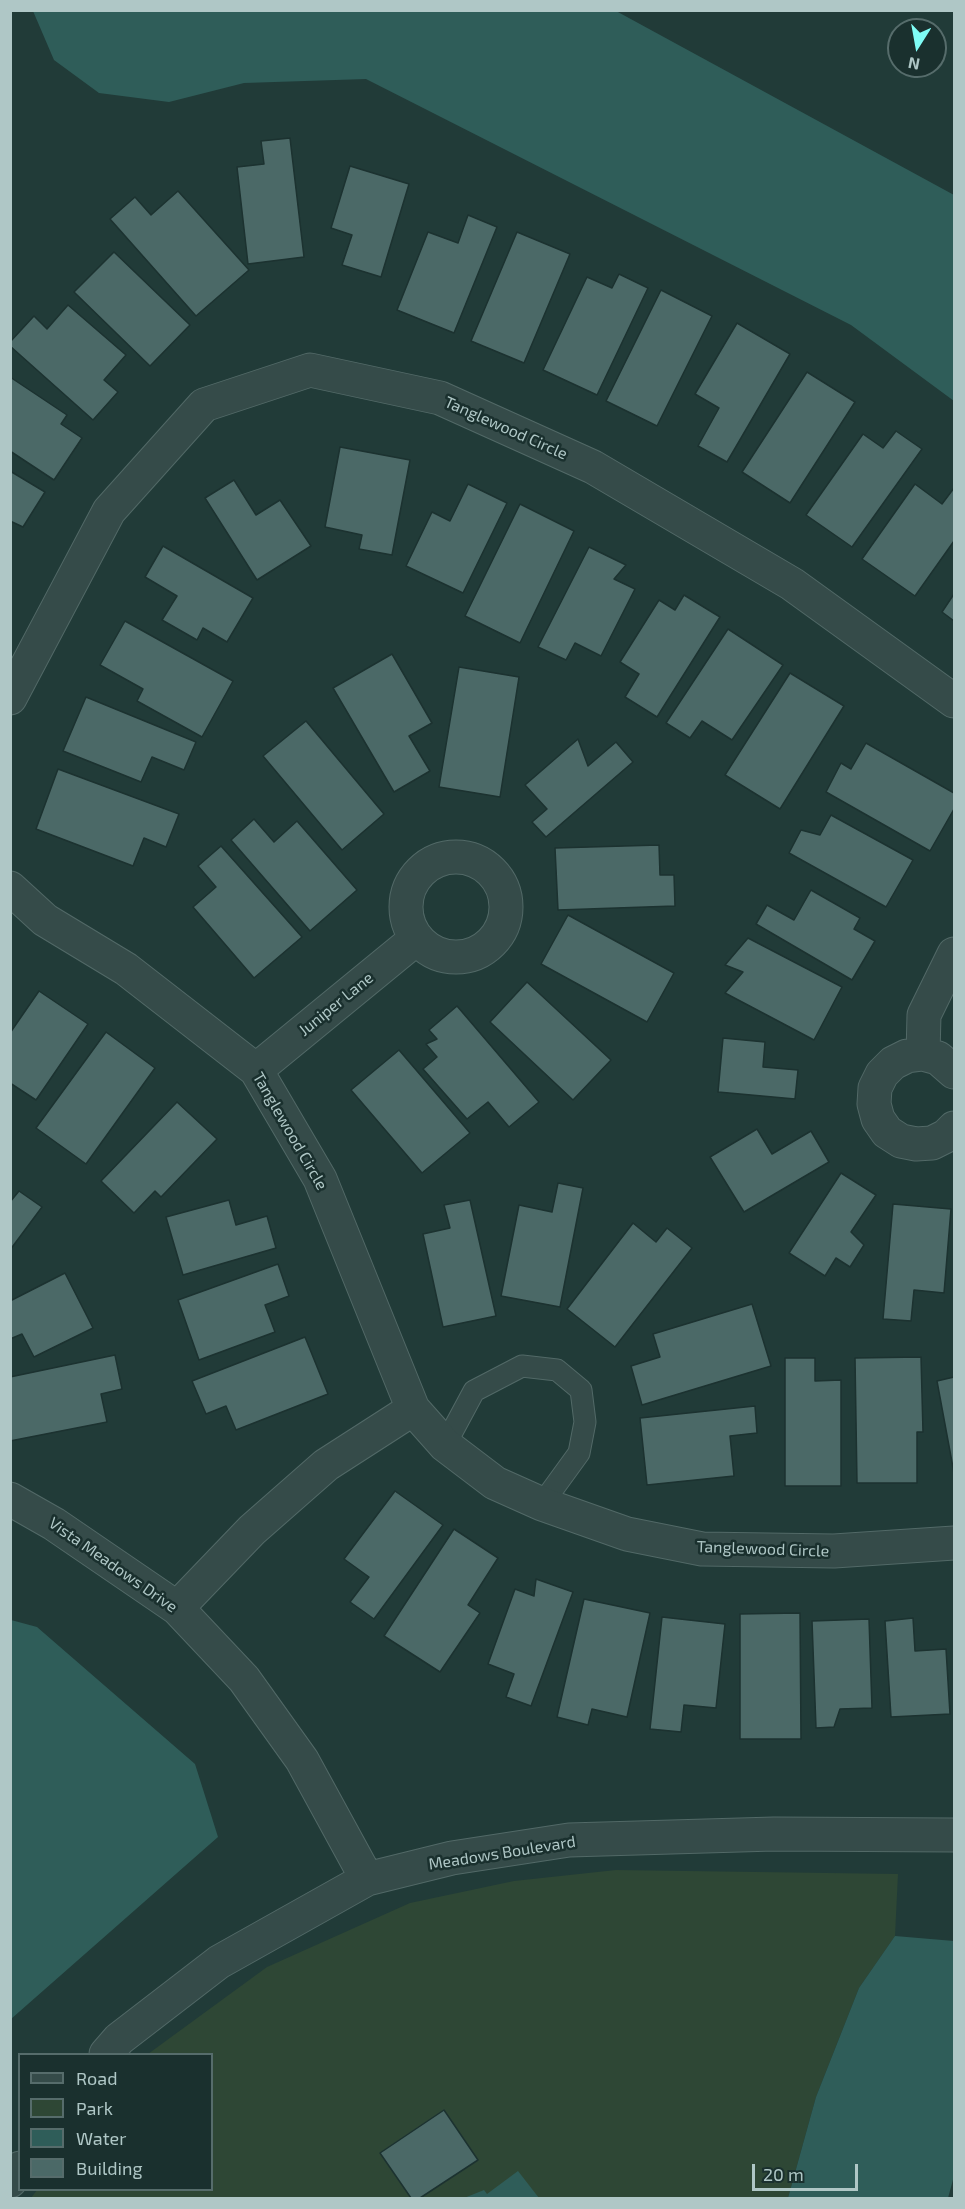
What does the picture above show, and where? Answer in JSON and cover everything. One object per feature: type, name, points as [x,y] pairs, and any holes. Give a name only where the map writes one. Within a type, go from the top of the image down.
[{"type":"street","name":"Tanglewood Circle","points":[[10,698],[109,511],[204,405],[310,370],[440,399],[592,467],[792,584],[954,701]]},
{"type":"street","name":"Tanglewood Circle","points":[[10,888],[45,920],[126,969],[256,1070],[320,1179],[413,1409],[445,1445],[495,1483],[542,1504],[627,1534],[702,1549],[834,1551],[954,1543]]},
{"type":"street","name":"Juniper Lane","points":[[256,1070],[417,938]]},
{"type":"street","points":[[922,1054],[924,1015],[954,954]]},
{"type":"street","points":[[954,1072],[938,1058],[922,1054],[907,1056],[892,1063],[882,1074],[875,1088],[874,1104],[878,1119],[887,1132],[901,1141],[916,1144],[932,1143],[946,1136],[954,1128]]},
{"type":"street","points":[[177,1608],[252,1530],[326,1465],[413,1409]]},
{"type":"street","name":"Vista Meadows Drive","points":[[10,1499],[54,1524],[177,1608],[244,1679],[302,1760],[367,1879]]},
{"type":"street","name":"Meadows Boulevard","points":[[108,2053],[119,2039],[219,1962],[367,1879],[452,1858],[569,1840],[774,1834],[954,1835]]},
{"type":"lane","points":[[445,1445],[474,1391],[522,1366],[557,1370],[581,1390],[585,1422],[579,1454],[542,1504]]},
{"type":"green space","points":[[616,1870],[898,1874],[895,1936],[859,1988],[816,2097],[788,2198],[31,2198],[36,2191],[213,2191],[213,2053],[149,2053],[267,1967],[410,1903],[514,1881]]},
{"type":"water","points":[[33,11],[616,11],[954,195],[954,401],[851,325],[366,79],[244,83],[169,102],[99,93],[54,60]]},
{"type":"water","points":[[11,1620],[37,1627],[195,1764],[218,1837],[11,2019]]},
{"type":"water","points":[[895,1936],[954,1941],[954,2176],[948,2198],[788,2198],[816,2097],[859,1988]]},
{"type":"water","points":[[518,2171],[539,2198],[464,2198],[484,2190],[487,2194]]},
{"type":"building","points":[[290,138],[304,257],[248,264],[237,167],[264,164],[261,141]]},
{"type":"building","points":[[350,166],[409,184],[381,277],[342,265],[352,235],[331,228]]},
{"type":"building","points":[[178,191],[249,270],[196,316],[110,219],[135,197],[151,215]]},
{"type":"building","points":[[468,215],[497,227],[454,333],[397,310],[428,232],[458,243]]},
{"type":"building","points":[[517,232],[570,254],[524,363],[471,341]]},
{"type":"building","points":[[114,252],[190,325],[150,366],[74,292]]},
{"type":"building","points":[[619,274],[648,288],[597,395],[543,370],[587,277],[612,288]]},
{"type":"building","points":[[661,290],[712,316],[657,426],[606,401]]},
{"type":"building","points":[[68,305],[126,355],[104,380],[118,392],[93,420],[10,346],[10,342],[34,316],[47,329]]},
{"type":"building","points":[[737,323],[790,354],[727,462],[698,446],[719,408],[695,394]]},
{"type":"building","points":[[807,372],[855,402],[790,503],[742,472]]},
{"type":"building","points":[[10,377],[67,415],[61,424],[82,438],[54,480],[10,451]]},
{"type":"building","points":[[896,431],[922,449],[852,547],[806,515],[863,434],[883,448]]},
{"type":"building","points":[[340,447],[410,460],[392,555],[359,549],[362,535],[325,527]]},
{"type":"building","points":[[10,471],[45,492],[23,527],[10,521]]},
{"type":"building","points":[[234,480],[256,515],[280,500],[311,546],[257,580],[205,498]]},
{"type":"building","points":[[468,484],[507,503],[463,593],[406,566],[432,512],[450,521]]},
{"type":"building","points":[[915,484],[942,504],[954,488],[954,541],[915,596],[862,559]]},
{"type":"building","points":[[520,504],[574,531],[520,643],[465,616]]},
{"type":"building","points":[[163,546],[253,598],[227,642],[203,628],[197,640],[162,620],[177,596],[145,577]]},
{"type":"building","points":[[589,547],[626,565],[614,579],[635,589],[601,656],[575,643],[566,660],[538,647]]},
{"type":"building","points":[[954,594],[954,621],[942,612]]},
{"type":"building","points":[[684,595],[720,617],[657,717],[625,697],[639,674],[620,662],[659,600],[675,610]]},
{"type":"building","points":[[125,621],[233,681],[202,737],[137,701],[143,689],[100,665]]},
{"type":"building","points":[[728,629],[783,665],[732,740],[702,721],[690,738],[666,723]]},
{"type":"building","points":[[392,654],[432,723],[409,736],[430,771],[394,792],[333,688]]},
{"type":"building","points":[[459,667],[519,677],[500,797],[439,787]]},
{"type":"building","points":[[790,673],[844,706],[780,809],[725,775]]},
{"type":"building","points":[[86,697],[196,742],[184,770],[152,757],[141,782],[63,751]]},
{"type":"building","points":[[306,721],[384,814],[342,850],[263,756]]},
{"type":"building","points":[[578,739],[588,766],[616,742],[633,762],[546,837],[532,822],[547,809],[525,785]]},
{"type":"building","points":[[866,743],[954,793],[954,809],[930,851],[826,792],[841,763],[851,769]]},
{"type":"building","points":[[58,769],[179,814],[166,847],[144,838],[133,866],[36,829]]},
{"type":"building","points":[[831,815],[913,860],[886,907],[789,853],[801,830],[820,835]]},
{"type":"building","points":[[254,819],[274,842],[297,821],[357,890],[310,931],[231,840]]},
{"type":"building","points":[[659,845],[660,875],[674,875],[675,906],[558,910],[555,848]]},
{"type":"building","points":[[221,846],[302,937],[254,978],[193,907],[216,887],[198,866]]},
{"type":"building","points":[[811,890],[860,918],[854,929],[875,941],[852,980],[756,924],[767,905],[794,920]]},
{"type":"building","points":[[568,915],[674,973],[647,1022],[541,964]]},
{"type":"building","points":[[748,938],[842,987],[814,1040],[725,993],[743,972],[725,965]]},
{"type":"building","points":[[527,982],[611,1060],[573,1100],[490,1022]]},
{"type":"building","points":[[39,991],[88,1024],[36,1100],[10,1083],[10,1033]]},
{"type":"building","points":[[457,1006],[539,1102],[509,1127],[488,1102],[467,1119],[423,1069],[437,1057],[426,1044],[437,1039],[429,1030]]},
{"type":"building","points":[[106,1032],[155,1068],[86,1164],[36,1128]]},
{"type":"building","points":[[723,1038],[765,1042],[763,1067],[798,1070],[795,1099],[718,1092]]},
{"type":"building","points":[[399,1050],[470,1133],[422,1173],[351,1090]]},
{"type":"building","points":[[177,1102],[217,1139],[161,1197],[155,1191],[134,1213],[101,1181]]},
{"type":"building","points":[[757,1129],[772,1154],[811,1131],[829,1162],[744,1212],[710,1157]]},
{"type":"building","points":[[841,1173],[876,1195],[851,1232],[864,1245],[850,1267],[836,1258],[825,1276],[789,1253]]},
{"type":"building","points":[[558,1183],[583,1188],[560,1307],[501,1296],[519,1205],[552,1212]]},
{"type":"building","points":[[19,1191],[42,1207],[10,1250],[10,1202]]},
{"type":"building","points":[[229,1200],[236,1225],[267,1216],[276,1248],[183,1275],[166,1217]]},
{"type":"building","points":[[470,1200],[496,1316],[443,1327],[423,1234],[450,1228],[444,1205]]},
{"type":"building","points":[[893,1204],[951,1209],[944,1293],[914,1290],[911,1321],[883,1319]]},
{"type":"building","points":[[633,1223],[656,1242],[667,1228],[692,1248],[615,1347],[567,1309]]},
{"type":"building","points":[[278,1264],[289,1296],[265,1305],[275,1332],[199,1360],[178,1300]]},
{"type":"building","points":[[65,1273],[93,1328],[34,1357],[22,1334],[10,1339],[10,1301]]},
{"type":"building","points":[[752,1304],[771,1366],[642,1405],[631,1366],[660,1357],[653,1334]]},
{"type":"building","points":[[305,1337],[328,1394],[236,1430],[226,1406],[206,1414],[192,1381]]},
{"type":"building","points":[[115,1355],[122,1389],[101,1394],[107,1422],[10,1441],[10,1377]]},
{"type":"building","points":[[921,1357],[923,1432],[917,1432],[917,1483],[857,1483],[855,1358]]},
{"type":"building","points":[[785,1358],[815,1358],[815,1381],[841,1380],[841,1486],[785,1486]]},
{"type":"building","points":[[954,1377],[954,1473],[937,1381]]},
{"type":"building","points":[[755,1406],[757,1433],[730,1436],[734,1476],[647,1485],[640,1418]]},
{"type":"building","points":[[395,1491],[443,1525],[374,1619],[350,1602],[369,1577],[344,1559]]},
{"type":"building","points":[[454,1529],[498,1558],[468,1605],[480,1613],[440,1672],[384,1636]]},
{"type":"building","points":[[536,1579],[573,1592],[531,1706],[506,1697],[514,1674],[488,1664],[515,1589],[534,1596]]},
{"type":"building","points":[[584,1599],[650,1613],[627,1717],[592,1709],[588,1725],[557,1717]]},
{"type":"building","points":[[800,1613],[801,1739],[740,1739],[740,1614]]},
{"type":"building","points":[[662,1617],[725,1624],[716,1708],[684,1705],[681,1732],[650,1729]]},
{"type":"building","points":[[913,1618],[915,1651],[946,1649],[950,1714],[891,1717],[885,1621]]},
{"type":"building","points":[[869,1619],[872,1708],[840,1709],[834,1727],[816,1728],[812,1621]]},
{"type":"building","points":[[444,2110],[478,2160],[420,2198],[411,2198],[380,2153]]}]
